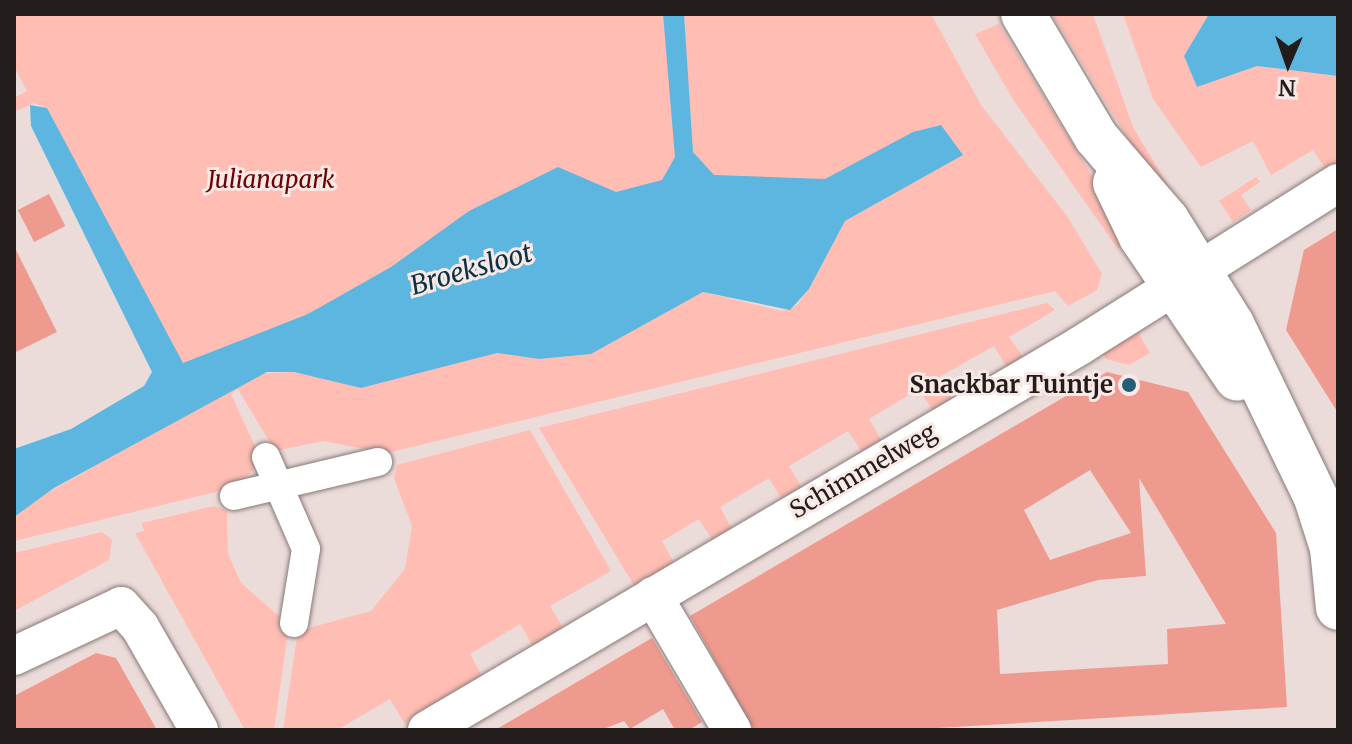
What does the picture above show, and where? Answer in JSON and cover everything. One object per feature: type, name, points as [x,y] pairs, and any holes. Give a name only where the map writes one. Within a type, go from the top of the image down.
[{"type":"street","points":[[1023,14],[1085,119],[1135,227],[1185,279],[1211,348],[1273,419],[1328,498],[1338,608]]},
{"type":"street","name":"Schimmelweg","points":[[427,730],[467,720],[653,596],[1185,279],[1338,183]]},
{"type":"street","points":[[266,457],[306,549],[294,623]]},
{"type":"street","points":[[234,496],[378,462]]},
{"type":"street","points":[[653,596],[732,730]]},
{"type":"street","points":[[14,656],[103,609],[121,606],[140,627],[199,730]]},
{"type":"green space","name":"Julianapark","points":[[14,14],[931,14],[981,105],[1067,216],[1102,274],[1097,290],[1068,306],[1055,291],[387,453],[323,441],[275,451],[238,389],[231,394],[257,451],[256,467],[236,487],[14,541],[14,517],[42,496],[258,374],[294,372],[361,388],[497,353],[539,359],[591,354],[703,292],[782,311],[797,305],[809,289],[845,221],[963,155],[184,391],[173,350],[47,108],[34,103],[17,111],[14,105],[14,98],[27,91],[14,66]]},
{"type":"green space","points":[[1052,14],[1093,14],[1133,127],[1182,209],[1174,214]]},
{"type":"green space","points":[[1123,14],[1209,14],[1184,56],[1197,87],[1257,66],[1338,76],[1338,164],[1327,171],[1313,150],[1271,175],[1253,141],[1201,167],[1153,99]]},
{"type":"green space","points":[[999,24],[1131,240],[1118,249],[1014,101],[975,34]]},
{"type":"green space","points":[[1256,177],[1260,182],[1241,195],[1251,210],[1233,222],[1219,201]]},
{"type":"green space","points":[[1047,303],[1055,310],[1009,337],[1026,361],[1009,371],[994,346],[939,377],[954,403],[935,414],[919,389],[869,419],[882,441],[862,452],[848,431],[789,466],[802,488],[782,500],[769,478],[720,507],[732,529],[713,541],[699,519],[662,541],[674,563],[635,587],[539,428]]},
{"type":"green space","points":[[1137,330],[1150,353],[1129,365],[1106,359],[1101,351]]},
{"type":"green space","points":[[530,430],[611,571],[550,606],[563,628],[533,646],[520,624],[470,654],[483,678],[405,724],[390,699],[337,730],[283,730],[298,631],[371,611],[405,569],[412,526],[394,478],[397,465]]},
{"type":"green space","points":[[214,506],[227,511],[228,554],[241,583],[289,625],[274,730],[245,730],[135,533],[144,531],[142,523]]},
{"type":"green space","points":[[102,532],[112,540],[109,560],[14,611],[14,553]]},
{"type":"water","name":"Broeksloot","points":[[663,14],[684,14],[693,152],[714,175],[825,179],[913,132],[941,125],[963,155],[845,221],[809,289],[790,310],[703,292],[591,354],[539,359],[497,353],[361,388],[294,372],[267,372],[54,488],[14,517],[14,449],[71,429],[144,386],[152,372],[31,126],[30,105],[47,108],[183,363],[308,314],[391,267],[469,211],[558,167],[616,192],[662,180],[675,157]]},
{"type":"water","points":[[1209,14],[1338,14],[1338,76],[1257,66],[1197,87],[1184,56]]},
{"type":"building","points":[[49,194],[65,226],[34,242],[18,210]]},
{"type":"building","points":[[1338,229],[1338,413],[1286,330],[1304,250]]},
{"type":"building","points":[[14,246],[57,332],[14,353]]},
{"type":"building","points":[[1107,372],[1188,392],[1276,533],[1287,707],[904,730],[754,730],[690,616]],"holes":[[[1090,470],[1131,533],[1050,560],[1024,510]],[[1139,478],[1226,624],[1167,629],[1168,664],[1000,674],[997,610],[1098,580],[1146,576]]]},
{"type":"building","points":[[652,638],[702,722],[689,730],[675,730],[663,709],[630,729],[624,721],[601,730],[495,730]]},
{"type":"building","points":[[96,653],[116,658],[157,730],[14,730],[14,696]]},
{"type":"place","name":"Snackbar Tuintje","points":[[1129,385]]}]
